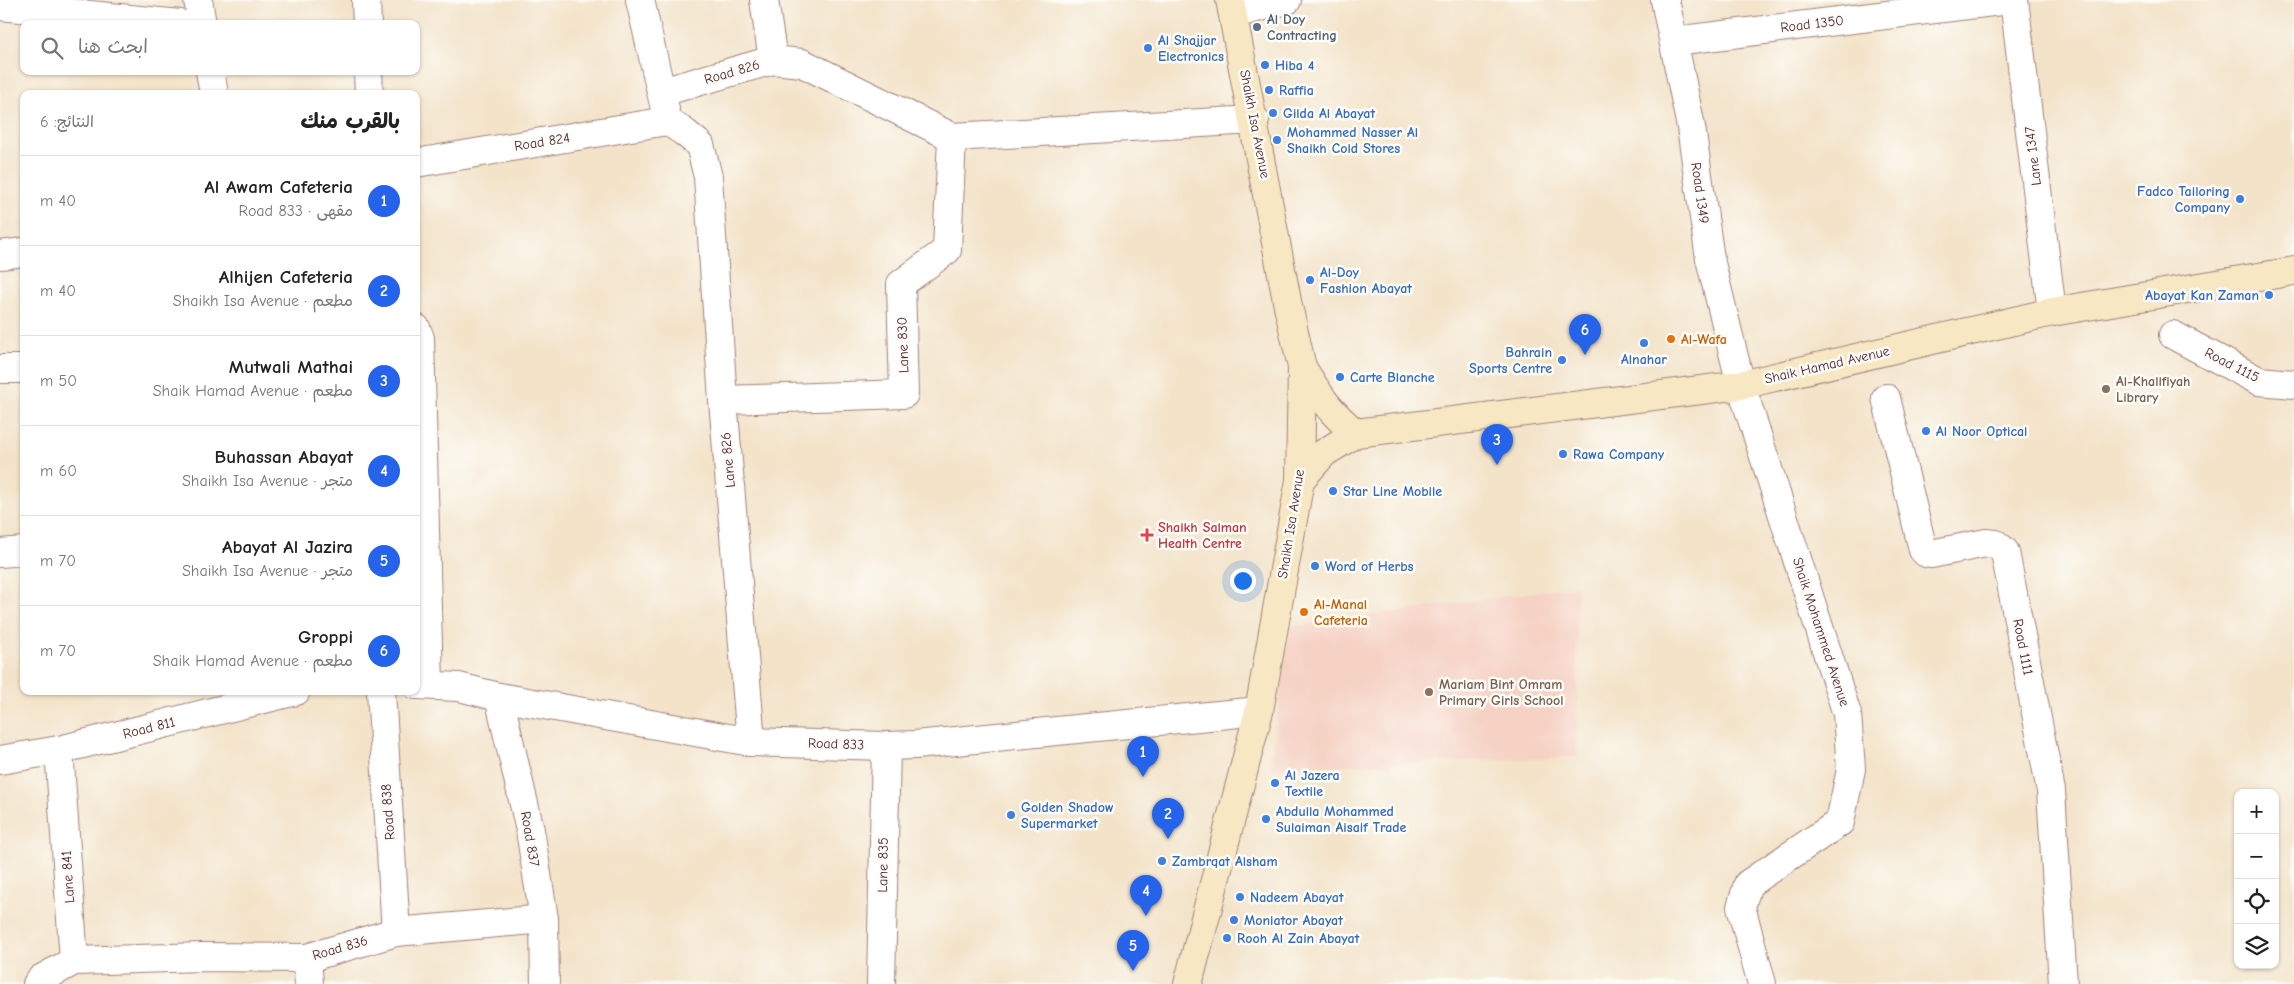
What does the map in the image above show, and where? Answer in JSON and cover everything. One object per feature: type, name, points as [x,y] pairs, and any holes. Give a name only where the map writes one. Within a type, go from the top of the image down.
[{"type":"street","points":[[198,0],[201,20]]},
{"type":"street","points":[[366,0],[367,20]]},
{"type":"street","points":[[640,0],[667,121]]},
{"type":"street","points":[[764,0],[773,60]]},
{"type":"street","points":[[1232,7],[1287,0]]},
{"type":"street","name":"Road 1349","points":[[1665,0],[1691,127],[1710,260],[1741,385]]},
{"type":"street","name":"Road 1350","points":[[1674,41],[2009,0]]},
{"type":"street","name":"Lane 1347","points":[[2014,0],[2052,312]]},
{"type":"street","points":[[0,6],[140,20]]},
{"type":"street","name":"Shaikh Isa Avenue","points":[[1188,984],[1259,712],[1300,480],[1302,367],[1288,306],[1255,120],[1232,7]]},
{"type":"street","name":"Road 826","points":[[662,92],[773,60],[802,63],[952,137]]},
{"type":"street","points":[[211,75],[213,90]]},
{"type":"street","points":[[368,75],[369,90]]},
{"type":"street","points":[[952,137],[1255,120]]},
{"type":"street","name":"Road 824","points":[[420,161],[667,121]]},
{"type":"street","name":"Lane 826","points":[[667,121],[700,145],[708,177],[723,400],[751,742]]},
{"type":"street","name":"Lane 830","points":[[723,400],[904,394],[901,284],[947,250],[952,137]]},
{"type":"street","points":[[0,255],[20,252]]},
{"type":"street","name":"Shaik Hamad Avenue","points":[[1300,480],[1324,453],[1356,433],[1741,385],[2052,312],[2294,271]]},
{"type":"street","name":"Road 1115","points":[[2173,335],[2259,381],[2294,384]]},
{"type":"street","points":[[420,338],[422,685]]},
{"type":"street","points":[[1302,367],[1320,396],[1338,419],[1356,433]]},
{"type":"street","points":[[0,369],[20,370]]},
{"type":"street","name":"Shaik Mohammed Avenue","points":[[1741,385],[1847,714],[1851,769],[1840,822],[1748,884],[1741,907],[1762,984]]},
{"type":"street","name":"Road 1111","points":[[1886,398],[1923,550],[1931,554],[1986,543],[1996,544],[2005,552],[2051,791],[2063,984]]},
{"type":"street","points":[[0,554],[20,552]]},
{"type":"street","name":"Road 833","points":[[422,685],[459,687],[751,742],[886,746],[1259,712]]},
{"type":"street","name":"Road 811","points":[[0,760],[59,750],[280,695]]},
{"type":"street","name":"Road 838","points":[[381,695],[396,932]]},
{"type":"street","name":"Road 837","points":[[499,696],[530,830],[544,919],[545,984]]},
{"type":"street","name":"Lane 835","points":[[881,984],[886,746]]},
{"type":"street","name":"Lane 841","points":[[59,750],[74,961]]},
{"type":"street","name":"Road 836","points":[[74,961],[202,957],[308,971],[396,932],[544,919]]},
{"type":"street","points":[[37,984],[41,979],[74,961]]},
{"type":"shaded area","name":"Mariam Bint Omram Primary Girls School","points":[[1577,586],[1577,757],[1270,768],[1290,627]]},
{"type":"place","name":"Al Doy Contracting","points":[[1257,27]]},
{"type":"place","name":"Al Shajjar Electronics","points":[[1148,48]]},
{"type":"place","name":"Hiba 4","points":[[1265,65]]},
{"type":"place","name":"Raffia","points":[[1269,90]]},
{"type":"place","name":"Gilda Al Abayat","points":[[1273,113]]},
{"type":"place","name":"Mohammed Nasser Al Shaikh Cold Stores","points":[[1277,140]]},
{"type":"place","name":"Fadco Tailoring Company","points":[[2240,199]]},
{"type":"place","name":"Al-Doy Fashion Abayat","points":[[1310,280]]},
{"type":"place","name":"Abayat Kan Zaman","points":[[2269,295]]},
{"type":"place","name":"Al-Wafa","points":[[1671,339]]},
{"type":"place","name":"Alnahar","points":[[1644,343]]},
{"type":"place","name":"Groppi","points":[[1585,355]]},
{"type":"place","name":"Bahrain Sports Centre","points":[[1562,360]]},
{"type":"place","name":"Carte Blanche","points":[[1340,377]]},
{"type":"place","name":"Al-Khalifiyah Library","points":[[2106,389]]},
{"type":"place","name":"Al Noor Optical","points":[[1926,431]]},
{"type":"place","name":"Rawa Company","points":[[1563,454]]},
{"type":"place","name":"Mutwali Mathai","points":[[1497,465]]},
{"type":"place","name":"Star Line Mobile","points":[[1333,491]]},
{"type":"place","name":"Shaikh Salman Health Centre","points":[[1147,535]]},
{"type":"place","name":"Word of Herbs","points":[[1315,566]]},
{"type":"place","name":"Al-Manal Cafeteria","points":[[1304,612]]},
{"type":"place","name":"Mariam Bint Omram Primary Girls School","points":[[1429,692]]},
{"type":"place","name":"Al Awam Cafeteria","points":[[1143,777]]},
{"type":"place","name":"Al Jazera Textile","points":[[1275,783]]},
{"type":"place","name":"Golden Shadow Supermarket","points":[[1011,815]]},
{"type":"place","name":"Abdulla Mohammed Sulaiman Aisaif Trade","points":[[1266,819]]},
{"type":"place","name":"Alhijen Cafeteria","points":[[1168,839]]},
{"type":"place","name":"Zambrqat Alsham","points":[[1162,861]]},
{"type":"place","name":"Nadeem Abayat","points":[[1240,897]]},
{"type":"place","name":"Buhassan Abayat","points":[[1146,916]]},
{"type":"place","name":"Moniator Abayat","points":[[1234,920]]},
{"type":"place","name":"Rooh Al Zain Abayat","points":[[1227,938]]},
{"type":"place","name":"Abayat Al Jazira","points":[[1133,971]]}]
